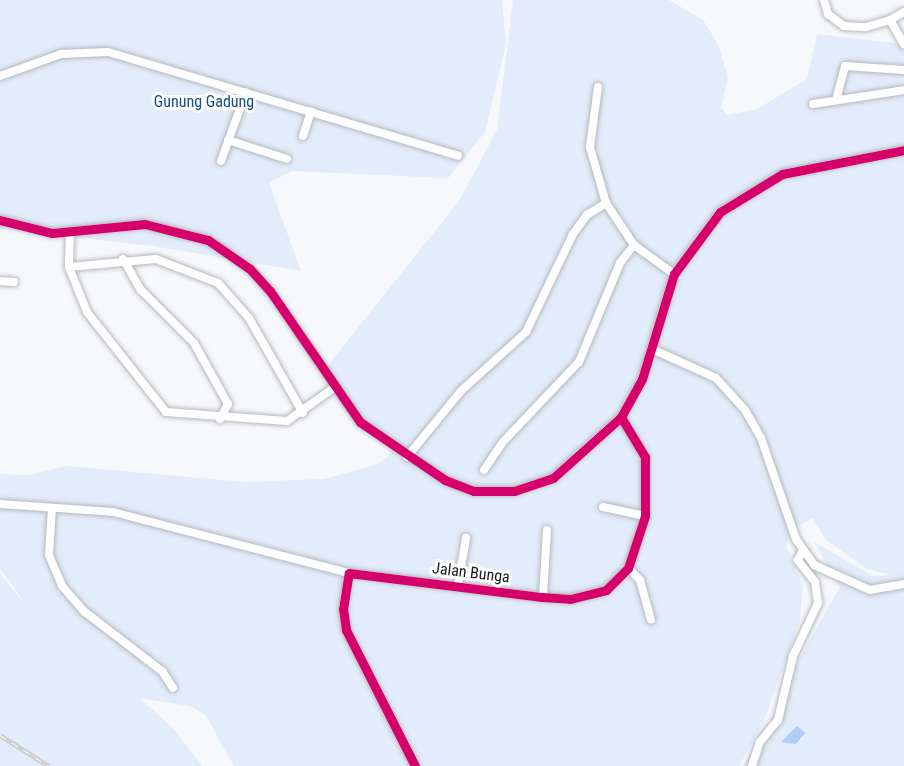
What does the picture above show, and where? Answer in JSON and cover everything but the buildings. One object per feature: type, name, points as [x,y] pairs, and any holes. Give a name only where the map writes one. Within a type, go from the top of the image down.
[{"type":"street","points":[[824,0],[828,14],[844,26],[866,27],[890,20],[904,12]]},
{"type":"street","points":[[890,20],[904,44]]},
{"type":"street","points":[[0,76],[61,54],[108,52],[458,156]]},
{"type":"street","points":[[836,100],[845,66],[904,70]]},
{"type":"street","points":[[598,87],[590,147],[606,204],[634,244],[674,274]]},
{"type":"street","points":[[813,104],[904,90]]},
{"type":"street","points":[[221,161],[246,92]]},
{"type":"street","points":[[303,136],[310,111]]},
{"type":"street","points":[[228,140],[287,159]]},
{"type":"street","points":[[0,220],[35,232],[70,233],[145,224],[208,240],[250,269],[270,291],[332,389],[360,422],[407,457],[474,491],[514,491],[553,478],[621,417],[652,349],[674,274],[713,219],[762,183],[810,165],[904,150]]},
{"type":"street","points":[[407,457],[460,392],[526,332],[573,234],[587,215],[606,204]]},
{"type":"street","points":[[70,233],[69,267],[87,312],[163,409],[174,416],[280,422],[303,413],[332,389]]},
{"type":"street","points":[[484,470],[502,443],[579,362],[620,262],[634,244]]},
{"type":"street","points":[[69,267],[123,259],[171,262],[218,283],[249,318],[303,413]]},
{"type":"street","points":[[123,259],[141,290],[194,343],[226,401],[220,419]]},
{"type":"street","points":[[0,281],[14,282]]},
{"type":"street","points":[[652,349],[716,378],[745,410],[802,552],[824,571],[859,587],[880,591],[904,584]]},
{"type":"street","name":"Jalan Bunga","points":[[0,504],[113,512],[349,573],[570,599],[606,591],[628,568],[645,516],[645,457],[621,417]]},
{"type":"street","points":[[603,507],[645,516]]},
{"type":"street","points":[[52,508],[49,555],[62,586],[85,612],[162,671],[173,688]]},
{"type":"street","points":[[543,597],[547,530]]},
{"type":"street","points":[[458,585],[465,538]]},
{"type":"street","points":[[752,766],[760,742],[778,720],[793,656],[818,603],[815,582],[798,560],[802,552]]},
{"type":"street","points":[[628,568],[640,580],[651,620]]},
{"type":"street","points":[[349,573],[344,602],[346,630],[415,766]]},
{"type":"green space","name":"Gunung Gadung","points":[[0,0],[502,0],[506,44],[485,132],[448,178],[292,171],[269,183],[301,271],[153,246],[0,229]]},
{"type":"green space","points":[[513,0],[669,0],[703,20],[718,44],[728,77],[721,108],[727,115],[757,109],[807,79],[817,34],[904,44],[904,766],[742,766],[783,713],[794,668],[840,587],[814,542],[873,576],[891,575],[867,569],[826,540],[812,518],[789,532],[786,546],[803,586],[800,619],[764,721],[739,766],[234,766],[206,716],[191,706],[139,698],[174,729],[202,766],[0,766],[0,574],[25,604],[0,568],[0,474],[29,475],[66,466],[244,482],[324,479],[378,464],[390,455],[389,448],[350,417],[321,374],[459,201],[497,130]]},
{"type":"water","points":[[797,726],[805,733],[796,744],[781,742]]},
{"type":"railway","points":[[0,735],[49,766]]},
{"type":"cycle path","points":[[0,220],[52,233],[145,224],[208,240],[250,269],[270,291],[360,422],[445,480],[474,491],[514,491],[553,478],[621,417],[642,379],[674,274],[720,212],[782,174],[904,150]]},
{"type":"cycle path","points":[[415,766],[346,630],[343,609],[349,573],[570,599],[606,590],[628,568],[645,516],[645,457],[621,417]]}]
